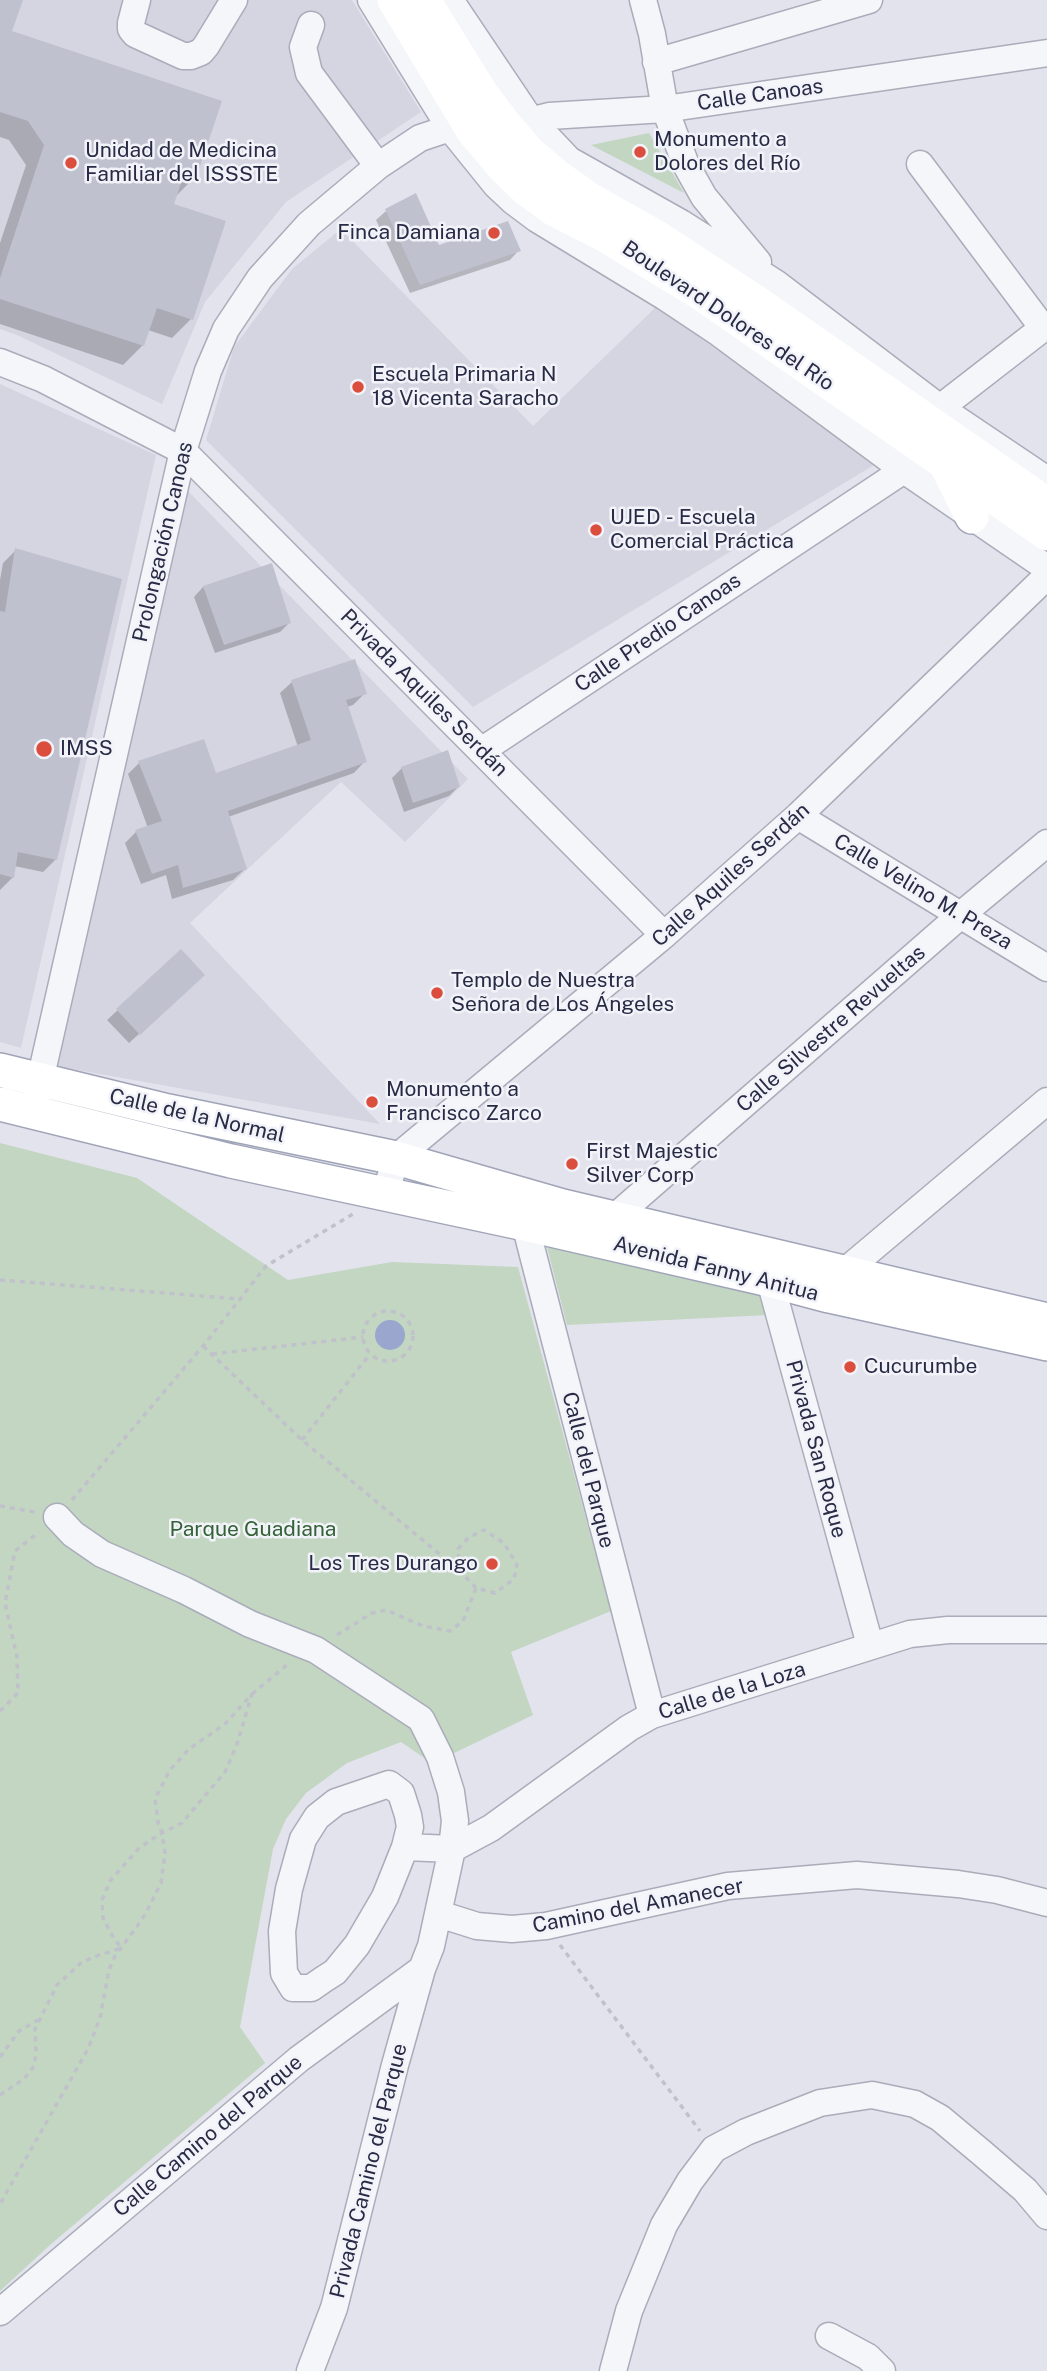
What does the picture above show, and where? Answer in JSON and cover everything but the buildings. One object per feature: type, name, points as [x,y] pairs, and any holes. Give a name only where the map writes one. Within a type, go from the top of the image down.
[{"type":"main road","name":"Boulevard Dolores del Río","points":[[394,0],[461,129],[553,209],[663,269],[1047,534]]},
{"type":"main road","name":"Boulevard Dolores del Río","points":[[424,0],[482,94],[518,123],[529,152],[591,200],[657,237],[755,300],[1047,504]]},
{"type":"main road","points":[[553,209],[595,254]]},
{"type":"main road","points":[[946,465],[972,517]]},
{"type":"main road","name":"Calle de la Normal","points":[[0,1070],[168,1111],[396,1158]]},
{"type":"main road","name":"Calle de la Normal","points":[[0,1104],[231,1161],[385,1195]]},
{"type":"main road","name":"Avenida Fanny Anitua","points":[[396,1158],[563,1206],[616,1216],[766,1266],[829,1296],[1047,1344]]},
{"type":"main road","name":"Avenida Fanny Anitua","points":[[385,1195],[525,1224],[766,1266],[844,1272],[1047,1320]]},
{"type":"main road","points":[[525,1224],[541,1209],[563,1206]]},
{"type":"street","points":[[137,0],[131,23],[135,34],[183,56],[201,52],[234,0]]},
{"type":"street","points":[[371,0],[461,129],[496,185],[513,201],[537,219],[719,333],[904,470],[1047,568]]},
{"type":"street","points":[[450,0],[518,123],[569,160],[681,223],[777,284],[940,408],[1047,480]]},
{"type":"street","points":[[643,0],[652,34],[664,109],[686,165],[704,197],[777,284]]},
{"type":"street","points":[[656,62],[869,0]]},
{"type":"street","points":[[311,25],[303,47],[309,73],[378,166]]},
{"type":"street","name":"Calle Canoas","points":[[461,129],[518,123],[549,116],[664,109],[1047,53]]},
{"type":"street","name":"Prolongación Canoas","points":[[33,1112],[183,451],[208,371],[226,329],[260,278],[309,225],[378,166],[420,138],[461,129]]},
{"type":"street","points":[[920,164],[1045,326],[940,408]]},
{"type":"street","points":[[0,362],[43,379],[183,451]]},
{"type":"street","name":"Privada Aquiles Serdán","points":[[183,451],[664,935]]},
{"type":"street","name":"Calle Predio Canoas","points":[[481,751],[904,470]]},
{"type":"street","name":"Calle Aquiles Serdán","points":[[396,1158],[664,935],[798,816],[1047,576]]},
{"type":"street","name":"Calle Velino M. Preza","points":[[798,816],[1047,968]]},
{"type":"street","name":"Calle Silvestre Revueltas","points":[[616,1216],[1047,843]]},
{"type":"street","points":[[844,1272],[1047,1101]]},
{"type":"street","points":[[385,1195],[396,1158]]},
{"type":"street","name":"Calle del Parque","points":[[525,1224],[652,1715]]},
{"type":"street","name":"Privada San Roque","points":[[766,1266],[870,1645]]},
{"type":"street","points":[[57,1517],[73,1534],[102,1554],[184,1590],[250,1624],[316,1650],[421,1718],[440,1757],[451,1792],[455,1821],[439,1914],[422,1969]]},
{"type":"street","name":"Calle de la Loza","points":[[452,1849],[491,1828],[629,1728],[652,1715],[910,1634],[948,1630],[1047,1630]]},
{"type":"street","points":[[389,1784],[401,1793],[408,1815],[410,1827],[405,1847],[385,1897],[357,1945],[335,1972],[311,1988],[293,1988],[284,1973],[282,1931],[289,1889],[303,1839],[317,1817],[336,1802],[389,1784]]},
{"type":"street","points":[[405,1847],[452,1849]]},
{"type":"street","name":"Camino del Amanecer","points":[[439,1914],[492,1929],[546,1926],[728,1886],[857,1875],[958,1884],[997,1890],[1047,1903]]},
{"type":"street","name":"Calle Camino del Parque","points":[[0,2312],[299,2059],[422,1969]]},
{"type":"street","name":"Privada Camino del Parque","points":[[310,2371],[334,2308],[422,1969]]},
{"type":"street","points":[[612,2371],[629,2311],[664,2225],[690,2181],[714,2149],[747,2132],[820,2103],[872,2095],[915,2104],[940,2118],[1010,2177],[1047,2216]]},
{"type":"street","points":[[829,2336],[868,2357],[882,2371]]},
{"type":"path","points":[[0,1711],[18,1693],[17,1657],[5,1603],[15,1551],[57,1517],[203,1346],[267,1266],[385,1195]]},
{"type":"path","points":[[0,1280],[240,1299]]},
{"type":"path","points":[[389,1310],[404,1316],[413,1329],[412,1345],[401,1358],[385,1361],[370,1354],[363,1336],[368,1321],[381,1311],[389,1310]]},
{"type":"path","points":[[211,1354],[363,1336]]},
{"type":"path","points":[[203,1346],[302,1440],[460,1571],[476,1588],[495,1593],[514,1579],[517,1565],[504,1543],[484,1530],[468,1538],[458,1549],[460,1571]]},
{"type":"path","points":[[302,1440],[370,1354]]},
{"type":"path","points":[[0,1506],[57,1517]]},
{"type":"path","points":[[0,2204],[88,2049],[100,2018],[109,1970],[115,1956],[146,1913],[161,1882],[165,1853],[155,1799],[170,1770],[189,1749],[225,1724],[252,1694],[294,1660],[316,1650],[372,1613],[386,1610],[423,1626],[450,1631],[463,1621],[476,1588]]},
{"type":"path","points":[[0,2095],[24,2079],[34,2066],[37,2020],[57,1985],[82,1962],[121,1948],[103,1918],[102,1900],[110,1881],[140,1847],[182,1824],[225,1772],[237,1744],[252,1694]]},
{"type":"path","points":[[546,1926],[714,2149]]},
{"type":"path","points":[[0,2057],[19,2031],[37,2020]]},
{"type":"shaded area","points":[[0,0],[352,0],[421,112],[286,202],[205,302],[162,404],[0,329]]},
{"type":"shaded area","points":[[341,229],[533,426],[657,306],[874,465],[473,707],[206,440],[234,347],[292,269]]},
{"type":"shaded area","name":"IMSS","points":[[0,384],[156,455],[21,1048],[0,1042]]},
{"type":"shaded area","points":[[187,490],[468,779],[405,842],[341,782],[190,923],[380,1124],[55,1066]]},
{"type":"green space","points":[[649,133],[684,193],[591,145]]},
{"type":"green space","name":"Parque Guadiana","points":[[0,1143],[137,1178],[288,1280],[392,1262],[518,1267],[611,1611],[511,1652],[533,1715],[448,1756],[426,1759],[401,1742],[347,1763],[306,1793],[286,1819],[273,1849],[240,2027],[265,2063],[50,2245],[0,2291]]},
{"type":"green space","points":[[547,1247],[760,1285],[768,1315],[567,1325]]},
{"type":"water","points":[[390,1320],[401,1324],[405,1335],[401,1346],[390,1350],[379,1346],[375,1335],[379,1324]]},
{"type":"place","name":"Monumento a Dolores del Río","points":[[640,152]]},
{"type":"place","name":"Unidad de Medicina Familiar del ISSSTE","points":[[71,163]]},
{"type":"place","name":"Finca Damiana","points":[[494,233]]},
{"type":"place","name":"Escuela Primaria N 18 Vicenta Saracho","points":[[358,387]]},
{"type":"place","name":"UJED - Escuela Comercial Práctica","points":[[596,530]]},
{"type":"place","name":"IMSS","points":[[44,749]]},
{"type":"place","name":"Templo de Nuestra Señora de Los Ángeles","points":[[437,993]]},
{"type":"place","name":"Monumento a Francisco Zarco","points":[[372,1102]]},
{"type":"place","name":"First Majestic Silver Corp","points":[[572,1164]]},
{"type":"place","name":"Cucurumbe","points":[[850,1367]]},
{"type":"place","name":"Los Tres Durango","points":[[492,1564]]}]
